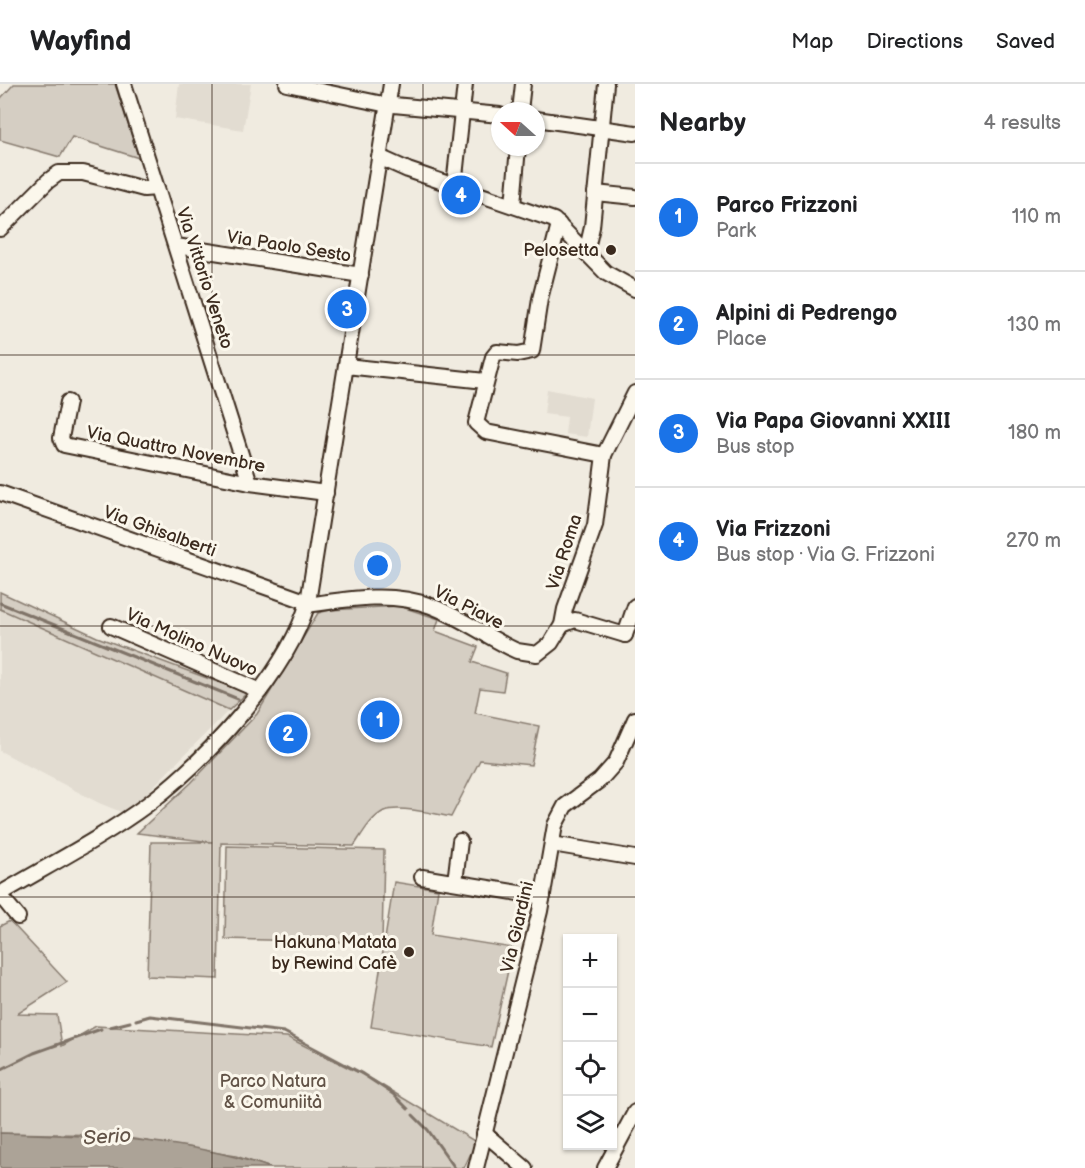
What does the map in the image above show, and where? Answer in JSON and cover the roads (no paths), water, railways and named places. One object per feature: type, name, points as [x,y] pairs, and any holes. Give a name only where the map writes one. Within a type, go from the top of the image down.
[{"type":"street","name":"Via Vittorio Veneto","points":[[124,84],[250,483]]},
{"type":"street","points":[[287,84],[383,104],[491,114]]},
{"type":"street","points":[[18,917],[1,891],[150,802],[204,753],[260,691],[290,646],[308,604],[379,157],[390,103],[391,84]]},
{"type":"street","points":[[454,186],[465,84]]},
{"type":"street","points":[[521,102],[524,84]]},
{"type":"street","points":[[586,253],[595,193],[606,84]]},
{"type":"street","points":[[545,120],[635,133]]},
{"type":"street","points":[[513,205],[517,156]]},
{"type":"street","points":[[379,157],[559,224],[610,276],[635,289]]},
{"type":"street","points":[[0,229],[59,173],[83,173],[144,189],[157,188]]},
{"type":"street","points":[[595,193],[635,197]]},
{"type":"street","points":[[559,224],[540,299],[532,351],[513,354],[497,352],[485,381],[476,423],[486,432],[494,431],[604,455]]},
{"type":"street","name":"Via Paolo Sesto","points":[[176,246],[361,275]]},
{"type":"street","points":[[346,366],[485,381]]},
{"type":"street","name":"Via Roma","points":[[562,625],[565,609],[595,525],[604,455],[635,393]]},
{"type":"street","name":"Via Quattro Novembre","points":[[68,402],[61,438],[63,445],[250,483],[326,493]]},
{"type":"street","name":"Via Ghisalberti","points":[[0,493],[308,604]]},
{"type":"street","name":"Via Piave","points":[[308,604],[390,597],[416,602],[432,606],[517,651],[537,654],[551,643],[562,625]]},
{"type":"street","points":[[625,635],[635,606]]},
{"type":"street","points":[[562,625],[575,620],[625,635],[635,646]]},
{"type":"street","name":"Via Molino Nuovo","points":[[111,626],[260,691]]},
{"type":"street","name":"Via Giardini","points":[[476,1168],[543,897],[555,825],[565,806],[600,780],[616,762],[635,718]]},
{"type":"street","points":[[455,882],[460,841]]},
{"type":"street","points":[[552,844],[635,858]]},
{"type":"street","points":[[422,878],[543,897]]},
{"type":"street","points":[[605,1168],[635,1112]]},
{"type":"street","points":[[484,1133],[525,1168]]},
{"type":"waterway","points":[[0,603],[238,699]]},
{"type":"waterway","points":[[136,1020],[150,1016],[284,1032],[361,1073],[393,1094],[408,1109]]},
{"type":"waterway","points":[[110,1027],[130,1022]]},
{"type":"waterway","points":[[0,1070],[34,1053],[101,1029]]},
{"type":"waterway","points":[[413,1115],[428,1130],[455,1168]]},
{"type":"place","name":"Via Frizzoni","points":[[461,195]]},
{"type":"place","name":"Pelosetta","points":[[611,250]]},
{"type":"place","name":"Via Papa Giovanni XXIII","points":[[347,309]]},
{"type":"place","name":"Parco Frizzoni","points":[[380,720]]},
{"type":"place","name":"Alpini di Pedrengo","points":[[288,734]]},
{"type":"place","name":"Hakuna Matata by Rewind Cafè","points":[[409,952]]},
{"type":"park label","name":"Parco Natura & Comuniità","points":[[273,1091]]},
{"type":"water label","name":"Serio","points":[[107,1136]]}]
